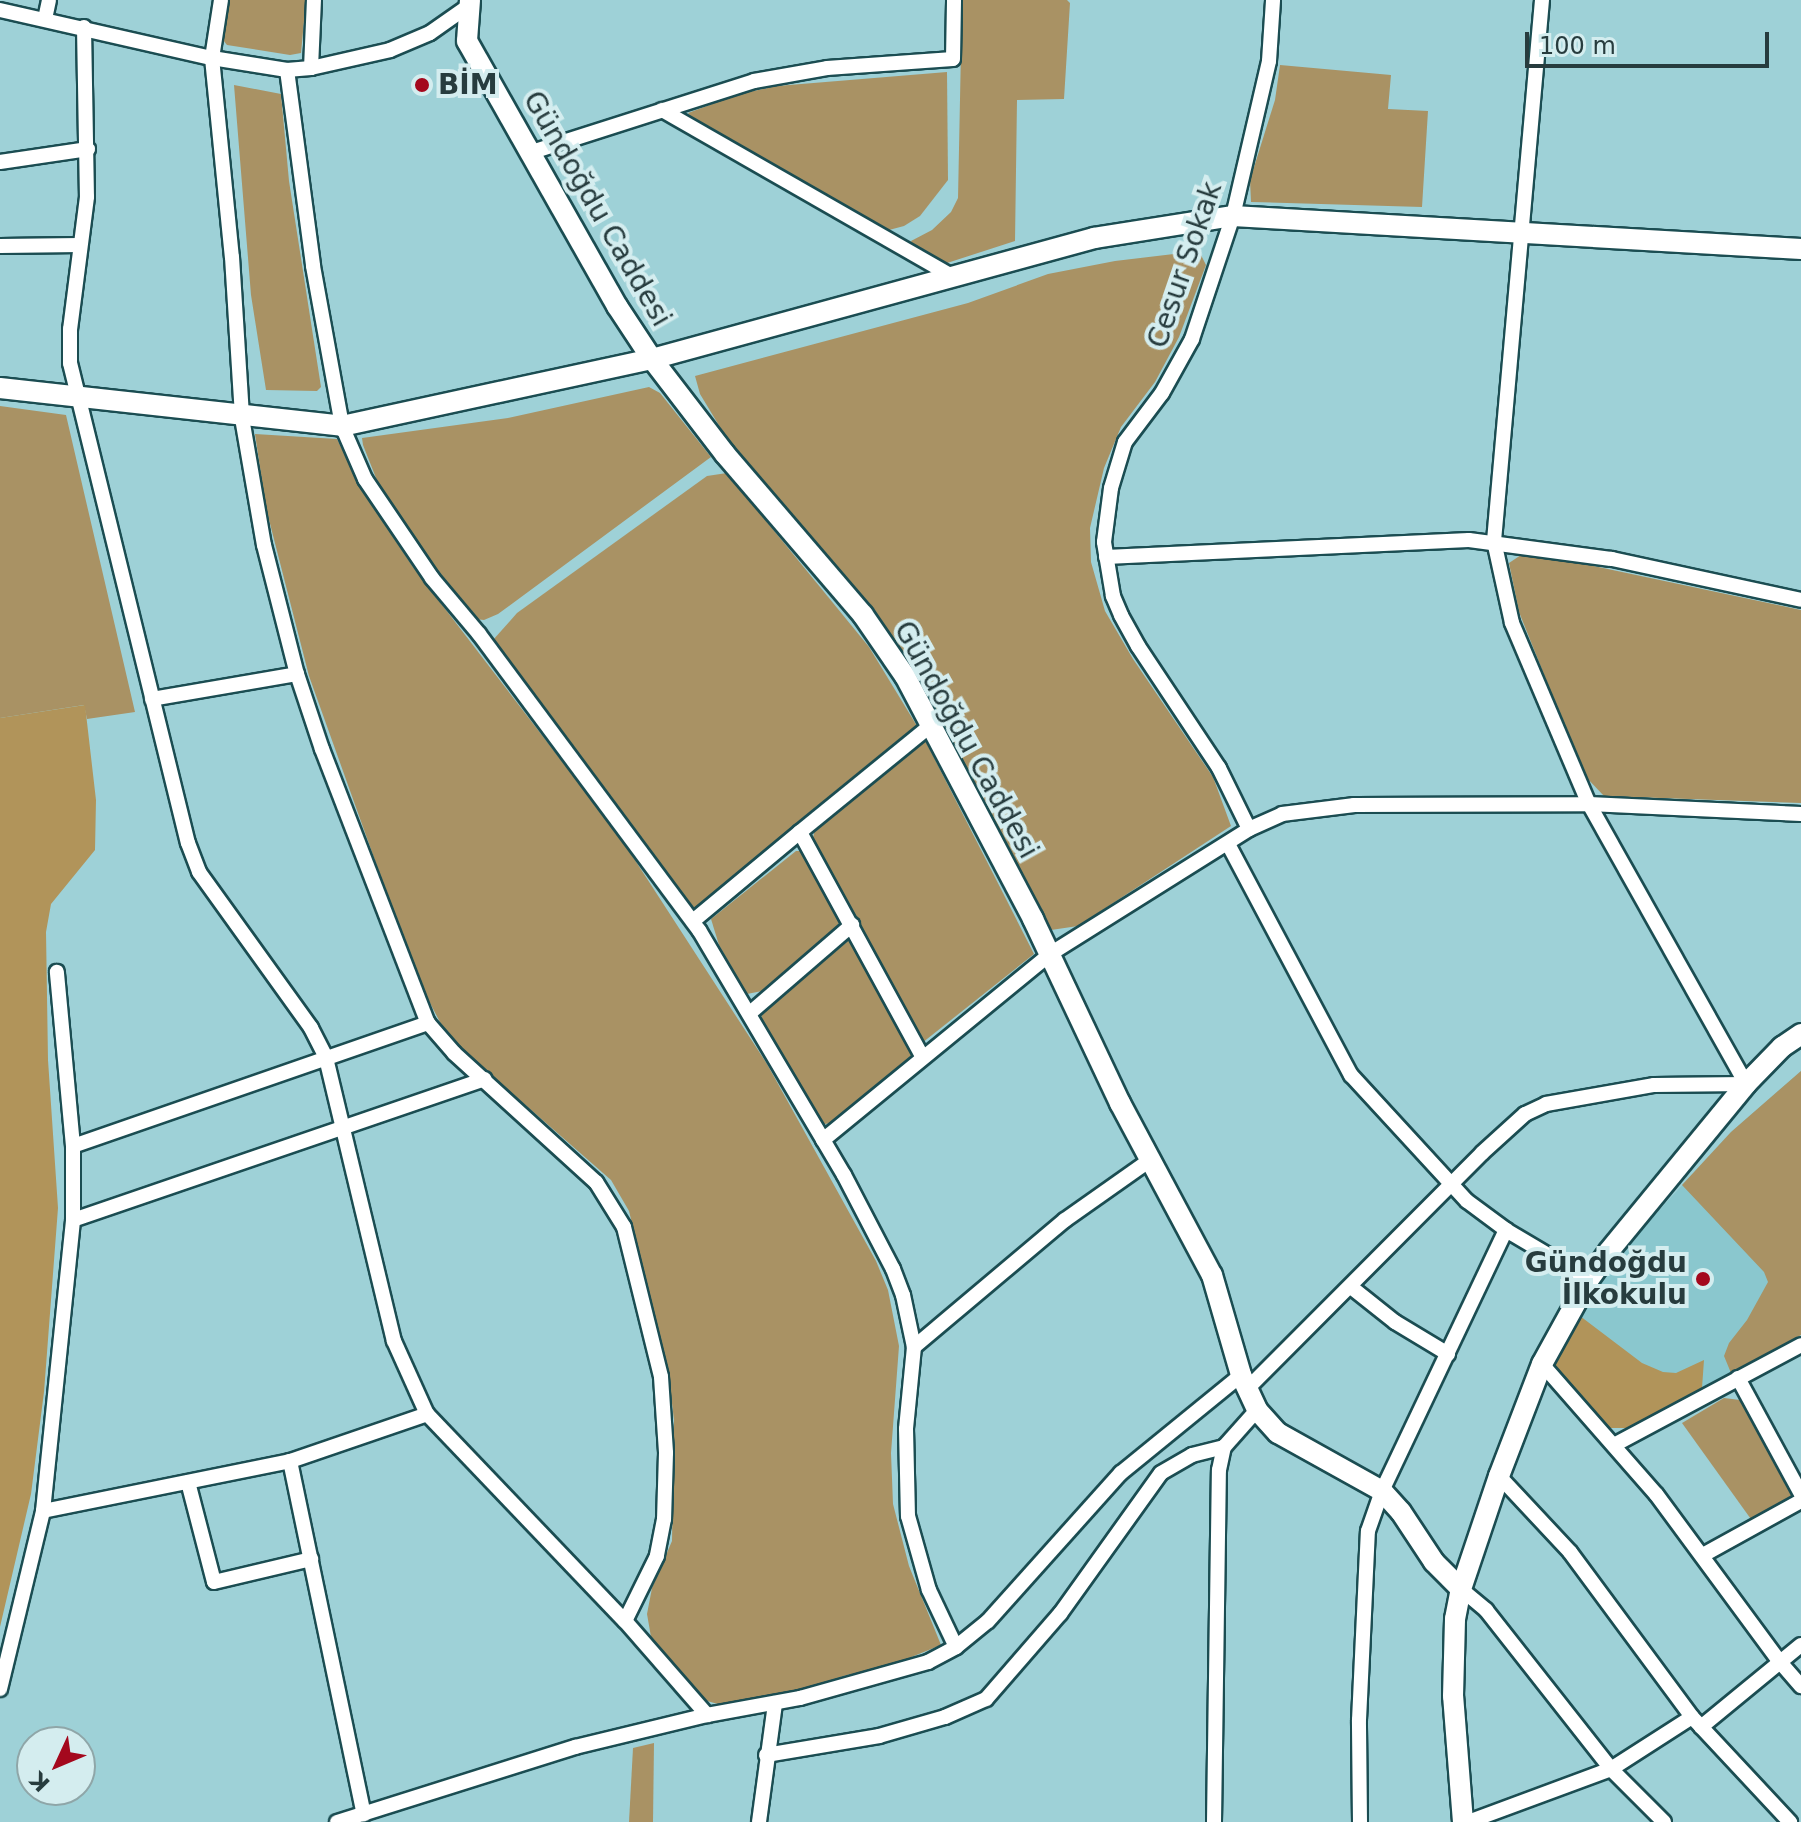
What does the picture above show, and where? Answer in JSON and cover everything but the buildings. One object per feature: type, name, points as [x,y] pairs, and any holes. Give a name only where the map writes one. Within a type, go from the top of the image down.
[{"type":"street","points":[[45,19],[49,0]]},
{"type":"street","points":[[221,0],[212,58],[232,257],[242,418],[264,545],[297,674],[322,749],[428,1023],[454,1053],[596,1182],[624,1227],[661,1377],[666,1453],[664,1519],[657,1556],[625,1621]]},
{"type":"street","points":[[311,68],[314,0]]},
{"type":"street","points":[[532,152],[754,81],[827,68],[953,59],[954,0]]},
{"type":"street","name":"Cesur Sokak","points":[[1249,829],[1219,768],[1127,626],[1113,596],[1104,542],[1111,488],[1125,442],[1162,393],[1192,339],[1233,216],[1269,61],[1273,0]]},
{"type":"street","points":[[1542,0],[1519,232],[1494,541],[1512,623],[1589,804],[1746,1084]]},
{"type":"street","points":[[0,10],[212,58],[287,70],[368,57],[413,41],[468,4]]},
{"type":"street","name":"Gündoğdu Caddesi","points":[[468,4],[467,41],[617,306],[652,359],[725,454],[863,615],[905,676],[1050,954],[1150,1160],[1212,1275],[1244,1382],[1257,1410]]},
{"type":"street","points":[[84,27],[88,149],[70,329],[70,363],[188,843],[199,872],[311,1028],[326,1058],[394,1341],[427,1414],[625,1621],[707,1715]]},
{"type":"street","points":[[287,70],[313,266],[342,426],[365,479],[397,529],[693,921],[823,1140],[893,1269],[903,1295],[914,1347],[906,1429],[908,1516],[929,1590],[956,1647]]},
{"type":"street","points":[[662,110],[955,278]]},
{"type":"street","points":[[0,162],[88,149]]},
{"type":"street","points":[[0,388],[242,418],[342,426],[652,359],[1094,238],[1233,216],[1801,249]]},
{"type":"street","points":[[0,246],[80,245]]},
{"type":"street","points":[[1106,557],[1494,541],[1612,559],[1801,600]]},
{"type":"street","points":[[152,699],[297,674]]},
{"type":"street","points":[[693,921],[930,726]]},
{"type":"street","points":[[823,1140],[1050,954],[1249,829],[1282,814],[1354,805],[1589,804],[1801,814]]},
{"type":"street","points":[[800,832],[922,1056]]},
{"type":"street","points":[[1228,844],[1339,1056],[1449,1185],[1506,1230],[1589,1279]]},
{"type":"street","points":[[750,1013],[852,925]]},
{"type":"street","points":[[0,1689],[43,1511],[73,1220],[73,1146],[57,972]]},
{"type":"street","points":[[73,1146],[428,1023]]},
{"type":"street","points":[[1801,1034],[1782,1047],[1746,1084],[1654,1193],[1589,1279],[1542,1364],[1499,1476],[1461,1589],[1452,1662],[1466,1822],[1611,1769],[1697,1722],[1801,1645]]},
{"type":"street","points":[[73,1220],[484,1079]]},
{"type":"street","points":[[337,1822],[575,1747],[901,1672],[956,1647],[988,1621],[1121,1473],[1244,1382],[1351,1287],[1449,1185],[1516,1121],[1546,1104],[1654,1085],[1746,1084]]},
{"type":"street","points":[[914,1347],[1065,1220],[1150,1160]]},
{"type":"street","points":[[1360,1822],[1359,1720],[1365,1546],[1382,1491],[1506,1230]]},
{"type":"street","points":[[1351,1287],[1395,1322],[1448,1354]]},
{"type":"street","points":[[1614,1445],[1801,1345]]},
{"type":"street","points":[[1542,1364],[1614,1445],[1703,1555],[1780,1662],[1801,1686]]},
{"type":"street","points":[[1738,1378],[1801,1494]]},
{"type":"street","points":[[1214,1822],[1219,1470],[1224,1447],[1257,1410],[1287,1439],[1382,1491],[1401,1512],[1434,1562],[1486,1610],[1611,1769],[1664,1822]]},
{"type":"street","points":[[43,1511],[290,1461],[427,1414]]},
{"type":"street","points":[[766,1755],[879,1736],[945,1717],[986,1699],[1060,1614],[1161,1473],[1192,1455],[1224,1447]]},
{"type":"street","points":[[290,1461],[364,1814]]},
{"type":"street","points":[[1499,1476],[1570,1552],[1697,1722],[1790,1822]]},
{"type":"street","points":[[188,1482],[214,1582],[311,1559]]},
{"type":"street","points":[[1703,1555],[1801,1501]]},
{"type":"street","points":[[759,1822],[775,1703]]},
{"type":"shaded area","points":[[230,0],[306,0],[301,53],[290,55],[227,45],[223,40]]},
{"type":"shaded area","points":[[962,0],[1067,0],[1070,3],[1064,99],[1017,100],[1015,241],[944,264],[913,247],[911,241],[932,230],[951,212],[958,198]]},
{"type":"shaded area","points":[[1280,65],[1391,75],[1388,109],[1428,111],[1422,207],[1251,202],[1250,180],[1275,100]]},
{"type":"shaded area","points":[[947,72],[948,180],[920,216],[904,226],[889,230],[696,124],[688,113],[739,94],[777,86]]},
{"type":"shaded area","points":[[234,85],[281,94],[289,181],[321,387],[317,391],[266,390],[251,295]]},
{"type":"shaded area","points":[[1199,251],[1206,265],[1179,337],[1155,382],[1121,427],[1104,468],[1090,528],[1091,562],[1105,611],[1133,659],[1213,777],[1231,826],[1078,926],[1051,930],[922,686],[860,596],[735,452],[700,394],[695,376],[968,303],[1048,274],[1115,261]]},
{"type":"shaded area","points":[[649,387],[660,393],[711,457],[498,614],[484,620],[475,619],[403,525],[378,483],[363,445],[362,438],[508,418]]},
{"type":"shaded area","points":[[0,406],[66,415],[135,712],[87,719],[84,705],[0,718]]},
{"type":"shaded area","points":[[255,434],[337,439],[365,495],[413,567],[620,837],[767,1064],[876,1261],[888,1290],[899,1346],[891,1453],[893,1504],[909,1566],[941,1645],[887,1667],[847,1675],[784,1695],[718,1704],[707,1701],[658,1651],[651,1637],[647,1614],[652,1588],[672,1541],[674,1420],[668,1371],[629,1211],[611,1180],[457,1045],[442,1026],[417,978],[309,676],[266,508]]},
{"type":"shaded area","points":[[727,473],[869,647],[917,726],[704,904],[692,909],[493,640],[517,613],[707,476]]},
{"type":"shaded area","points":[[1521,555],[1589,565],[1801,610],[1801,803],[1604,796],[1584,775],[1519,612],[1509,563]]},
{"type":"shaded area","points":[[85,705],[96,800],[95,850],[51,904],[46,932],[48,1060],[58,1208],[44,1392],[31,1494],[0,1627],[0,718]]},
{"type":"shaded area","points":[[925,740],[1034,954],[922,1043],[812,842],[815,829]]},
{"type":"shaded area","points":[[796,851],[800,851],[839,921],[838,928],[762,991],[747,994],[719,945],[711,919]]},
{"type":"shaded area","points":[[849,940],[911,1048],[912,1056],[835,1122],[820,1125],[761,1020],[762,1013]]},
{"type":"shaded area","name":"Gündoğdu İlkokulu","points":[[1801,1071],[1801,1335],[1627,1428],[1610,1428],[1580,1316],[1629,1243],[1731,1132]]},
{"type":"shaded area","points":[[1801,1071],[1801,1335],[1731,1373],[1724,1356],[1729,1343],[1747,1320],[1768,1282],[1764,1272],[1682,1185],[1731,1132]]},
{"type":"shaded area","points":[[1580,1316],[1642,1363],[1663,1372],[1676,1373],[1704,1360],[1702,1388],[1627,1428],[1610,1428],[1552,1367]]},
{"type":"shaded area","points":[[1724,1398],[1740,1400],[1794,1490],[1794,1497],[1753,1522],[1682,1423]]},
{"type":"shaded area","points":[[654,1743],[653,1822],[629,1822],[633,1748]]},
{"type":"place","name":"BİM","points":[[422,85]]},
{"type":"place","name":"Gündoğdu İlkokulu","points":[[1703,1279]]}]
